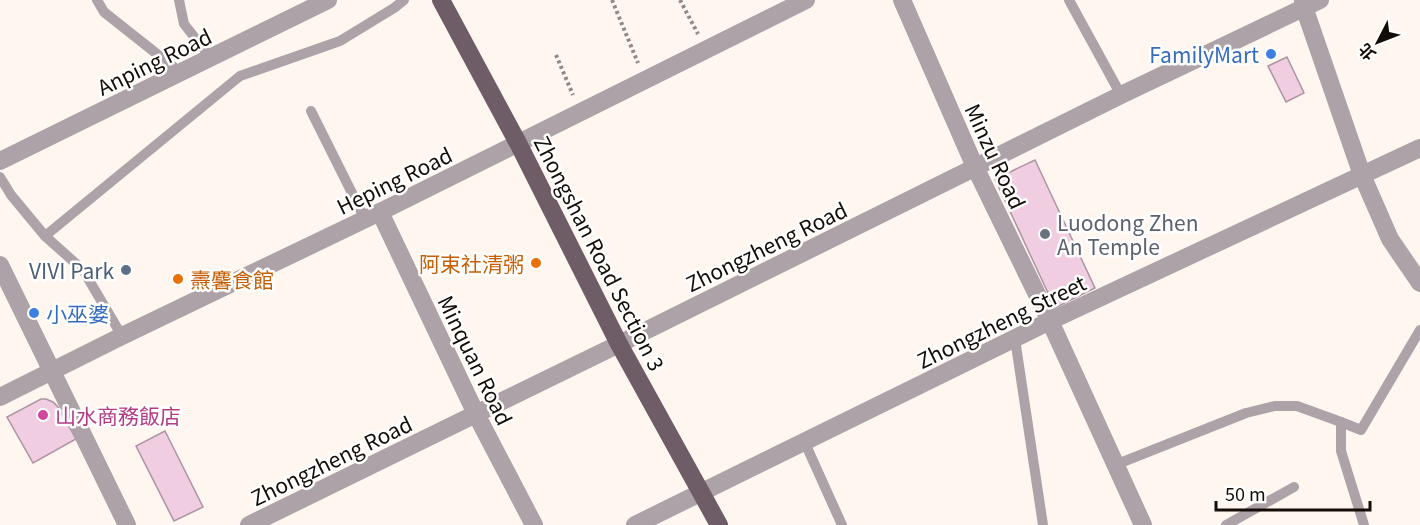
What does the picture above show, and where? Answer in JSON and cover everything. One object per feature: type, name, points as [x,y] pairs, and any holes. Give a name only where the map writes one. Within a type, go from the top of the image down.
[{"type":"main road","name":"Zhongshan Road Section 3","points":[[441,0],[518,143],[619,344],[719,525]]},
{"type":"street","name":"Anping Road","points":[[0,161],[328,0]]},
{"type":"street","name":"Heping Road","points":[[0,397],[373,216],[806,0]]},
{"type":"street","name":"Minzu Road","points":[[902,0],[975,167],[1050,321],[1143,525]]},
{"type":"street","name":"Zhongzheng Road","points":[[249,525],[1309,2]]},
{"type":"street","points":[[1309,2],[1362,175],[1390,239],[1420,283]]},
{"type":"street","name":"Zhongzheng Street","points":[[635,525],[1050,321],[1420,148]]},
{"type":"street","name":"Minquan Road","points":[[373,216],[534,525]]},
{"type":"street","points":[[0,265],[127,525]]},
{"type":"lane","points":[[97,0],[104,12],[181,73]]},
{"type":"lane","points":[[179,0],[184,24],[211,58]]},
{"type":"lane","points":[[45,236],[240,76],[340,41],[404,0]]},
{"type":"lane","points":[[1070,0],[1121,95]]},
{"type":"lane","points":[[311,111],[373,216]]},
{"type":"lane","points":[[0,177],[11,195],[45,236],[83,270],[122,336]]},
{"type":"lane","points":[[1115,465],[1246,413],[1275,406],[1297,406],[1361,430],[1420,330]]},
{"type":"lane","points":[[1015,339],[1043,525]]},
{"type":"lane","points":[[1341,422],[1341,451],[1364,525]]},
{"type":"lane","points":[[805,443],[842,525]]},
{"type":"lane","points":[[1226,525],[1294,487]]},
{"type":"path","points":[[612,0],[645,80]]},
{"type":"path","points":[[680,0],[707,49]]},
{"type":"path","points":[[556,55],[580,112]]},
{"type":"building","points":[[1287,57],[1304,93],[1286,102],[1268,66]]},
{"type":"building","name":"Luodong Zhen An Temple","points":[[1035,160],[1095,288],[1055,308],[995,179]]},
{"type":"building","points":[[41,399],[53,402],[58,407],[76,439],[33,463],[7,417]]},
{"type":"building","points":[[165,431],[203,507],[174,521],[136,446]]},
{"type":"place","name":"FamilyMart","points":[[1271,54]]},
{"type":"place","name":"Luodong Zhen An Temple","points":[[1045,234]]},
{"type":"place","name":"阿束社清粥","points":[[536,263]]},
{"type":"place","name":"VIVI Park","points":[[126,270]]},
{"type":"place","name":"燾麘食館","points":[[178,279]]},
{"type":"place","name":"小巫婆","points":[[34,313]]},
{"type":"place","name":"山水商務飯店","points":[[43,415]]}]
